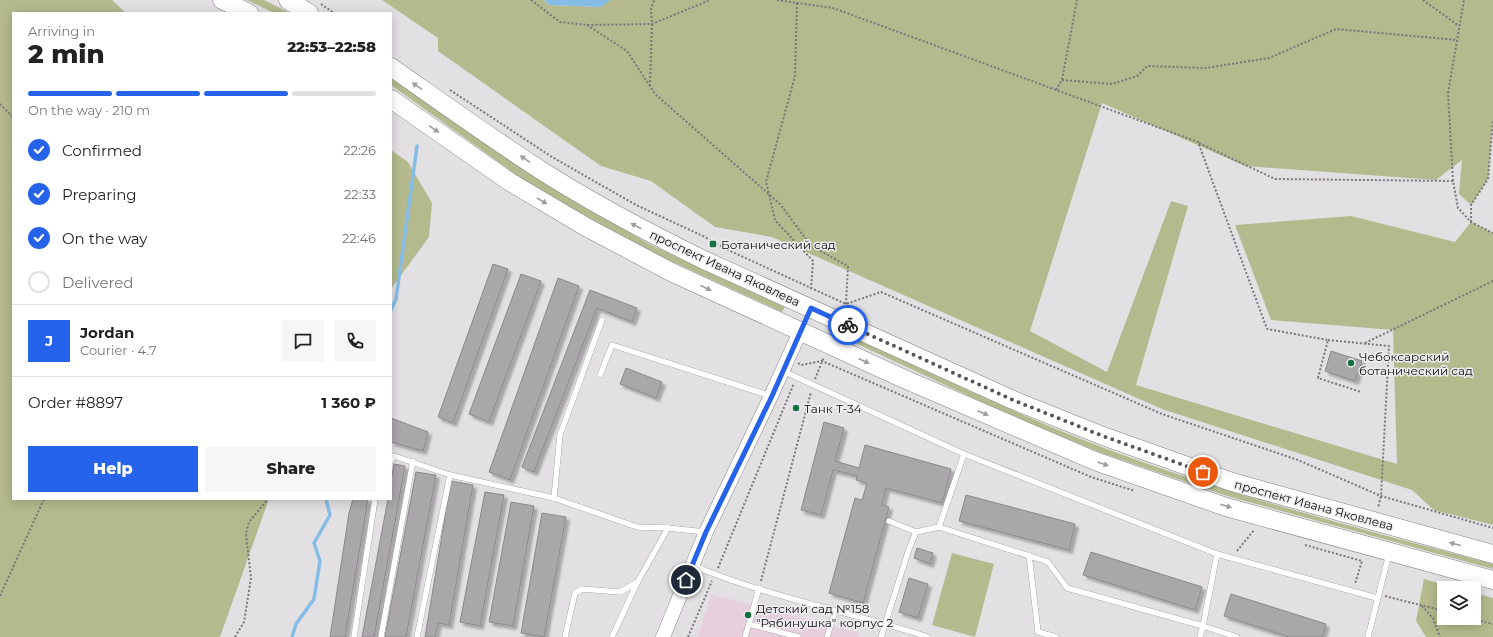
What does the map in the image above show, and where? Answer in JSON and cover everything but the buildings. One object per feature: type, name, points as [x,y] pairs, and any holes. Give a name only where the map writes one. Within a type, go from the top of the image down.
[{"type":"main road","points":[[222,0],[248,12]]},
{"type":"main road","points":[[288,0],[307,12]]},
{"type":"main road","name":"проспект Ивана Яковлева","points":[[392,68],[542,171],[613,213],[704,260],[1013,400],[1117,441],[1232,482],[1493,554]]},
{"type":"main road","name":"проспект Ивана Яковлева","points":[[392,100],[510,182],[586,227],[670,272],[902,378],[1096,461],[1226,506],[1493,580]]},
{"type":"main road","points":[[800,332],[811,308]]},
{"type":"street","points":[[663,637],[706,532],[772,396],[800,332]]},
{"type":"lane","points":[[554,498],[560,435],[602,320]]},
{"type":"lane","points":[[600,376],[612,345],[772,396]]},
{"type":"lane","points":[[783,371],[964,454],[1217,554],[1377,598]]},
{"type":"lane","points":[[938,527],[964,454]]},
{"type":"lane","points":[[392,459],[394,456],[413,461],[450,475],[554,498],[637,527],[668,528],[706,532]]},
{"type":"lane","points":[[381,637],[413,461]]},
{"type":"lane","points":[[417,637],[450,475]]},
{"type":"lane","points":[[354,637],[376,500]]},
{"type":"lane","points":[[889,522],[916,532],[938,527],[1048,562],[1067,588],[1204,626],[1237,637]]},
{"type":"lane","points":[[612,637],[637,583],[668,528]]},
{"type":"lane","points":[[881,637],[909,549],[916,532]]},
{"type":"lane","points":[[1368,637],[1390,552]]},
{"type":"lane","points":[[1200,637],[1204,626],[1217,554]]},
{"type":"lane","points":[[1029,556],[1038,632],[1056,637]]},
{"type":"lane","points":[[692,565],[759,588],[835,611],[885,623],[928,637]]},
{"type":"lane","points":[[565,637],[575,593],[582,589],[620,592],[637,583]]},
{"type":"lane","points":[[745,637],[759,588]]},
{"type":"lane","points":[[827,637],[835,611]]},
{"type":"lane","points":[[749,624],[798,637]]},
{"type":"path","points":[[315,0],[333,12]]},
{"type":"path","points":[[531,0],[560,22],[587,25],[652,24],[710,0]]},
{"type":"path","points":[[650,87],[651,9],[654,0]]},
{"type":"path","points":[[777,0],[833,8],[1198,142],[1275,179],[1453,180]]},
{"type":"path","points":[[1056,90],[1062,80],[1077,0]]},
{"type":"path","points":[[1423,0],[1459,26]]},
{"type":"path","points":[[1464,0],[1448,93],[1453,180],[1458,208],[1471,222],[1493,233]]},
{"type":"path","points":[[797,3],[795,76],[766,182],[775,220],[813,261],[811,289]]},
{"type":"path","points":[[587,25],[627,51],[655,94],[780,204],[811,246],[848,266],[846,304]]},
{"type":"path","points":[[1062,80],[1112,84],[1137,76],[1147,66],[1206,68],[1269,58],[1336,29],[1457,40]]},
{"type":"path","points":[[449,89],[552,157],[636,205],[811,289],[846,304],[881,292],[1162,414],[1298,460],[1381,496],[1493,528]]},
{"type":"path","points":[[0,104],[12,116]]},
{"type":"path","points":[[1471,222],[1471,205],[1488,179],[1493,121]]},
{"type":"path","points":[[1198,142],[1267,329],[1328,340],[1389,346],[1381,496],[1377,511]]},
{"type":"path","points":[[1364,344],[1493,281]]},
{"type":"path","points":[[1328,340],[1318,378],[1361,392]]},
{"type":"path","points":[[688,637],[716,574],[800,365],[822,361],[813,385],[759,588]]},
{"type":"path","points":[[0,596],[44,500]]},
{"type":"path","points":[[235,637],[244,622],[251,578],[246,534],[249,522],[267,500]]},
{"type":"path","points":[[1231,558],[1254,530]]},
{"type":"path","points":[[1383,595],[1437,609]]},
{"type":"path","points":[[1421,605],[1433,618],[1440,637]]},
{"type":"path","points":[[1481,621],[1493,624]]},
{"type":"shaded area","name":"Детский сад №158 \"Рябинушка\" корпус 2","points":[[711,594],[859,633],[858,637],[698,637]]},
{"type":"green space","points":[[0,0],[112,0],[125,12],[12,12],[12,500],[269,500],[220,637],[0,637]]},
{"type":"green space","points":[[247,0],[264,0],[288,12],[272,12]]},
{"type":"green space","points":[[382,0],[544,0],[549,5],[601,7],[610,0],[1493,0],[1493,121],[1488,179],[1471,205],[1459,194],[1462,160],[1436,180],[1245,166],[1102,103],[1030,331],[1107,372],[1171,201],[1188,206],[1136,385],[1397,464],[1393,330],[1271,320],[1235,225],[1351,216],[1455,242],[1471,222],[1493,233],[1493,525],[1434,510],[1412,490],[1162,409],[772,237],[715,227],[651,181],[601,166],[438,51],[438,38]]},
{"type":"green space","points":[[392,79],[535,177],[649,244],[785,307],[782,312],[647,250],[529,184],[392,86]]},
{"type":"green space","points":[[392,151],[408,162],[432,203],[429,237],[392,288]]},
{"type":"green space","points":[[830,327],[1031,418],[1147,464],[1245,496],[1493,564],[1493,569],[1227,496],[1099,452],[1003,412],[834,333],[829,330]]},
{"type":"green space","points":[[952,553],[994,564],[975,637],[932,625]]},
{"type":"green space","points":[[1424,579],[1437,583],[1437,625],[1481,625],[1481,595],[1493,598],[1493,637],[1426,637],[1416,621]]},
{"type":"water","points":[[544,0],[610,0],[601,7],[549,5]]},
{"type":"waterway","points":[[392,308],[396,299],[417,146]]},
{"type":"waterway","points":[[292,637],[296,624],[314,599],[320,561],[314,543],[330,515],[326,500]]},
{"type":"way so far","points":[[848,325],[1013,400],[1103,436],[1203,472]]},
{"type":"place","name":"Ботанический сад","points":[[713,244]]},
{"type":"place","name":"Чебоксарский ботанический сад","points":[[1351,363]]},
{"type":"place","name":"Танк Т-34","points":[[796,408]]},
{"type":"place","name":"Детский сад №158 \"Рябинушка\" корпус 2","points":[[748,615]]},
{"type":"route","points":[[686,580],[706,532],[772,396],[811,308],[848,325]]}]
